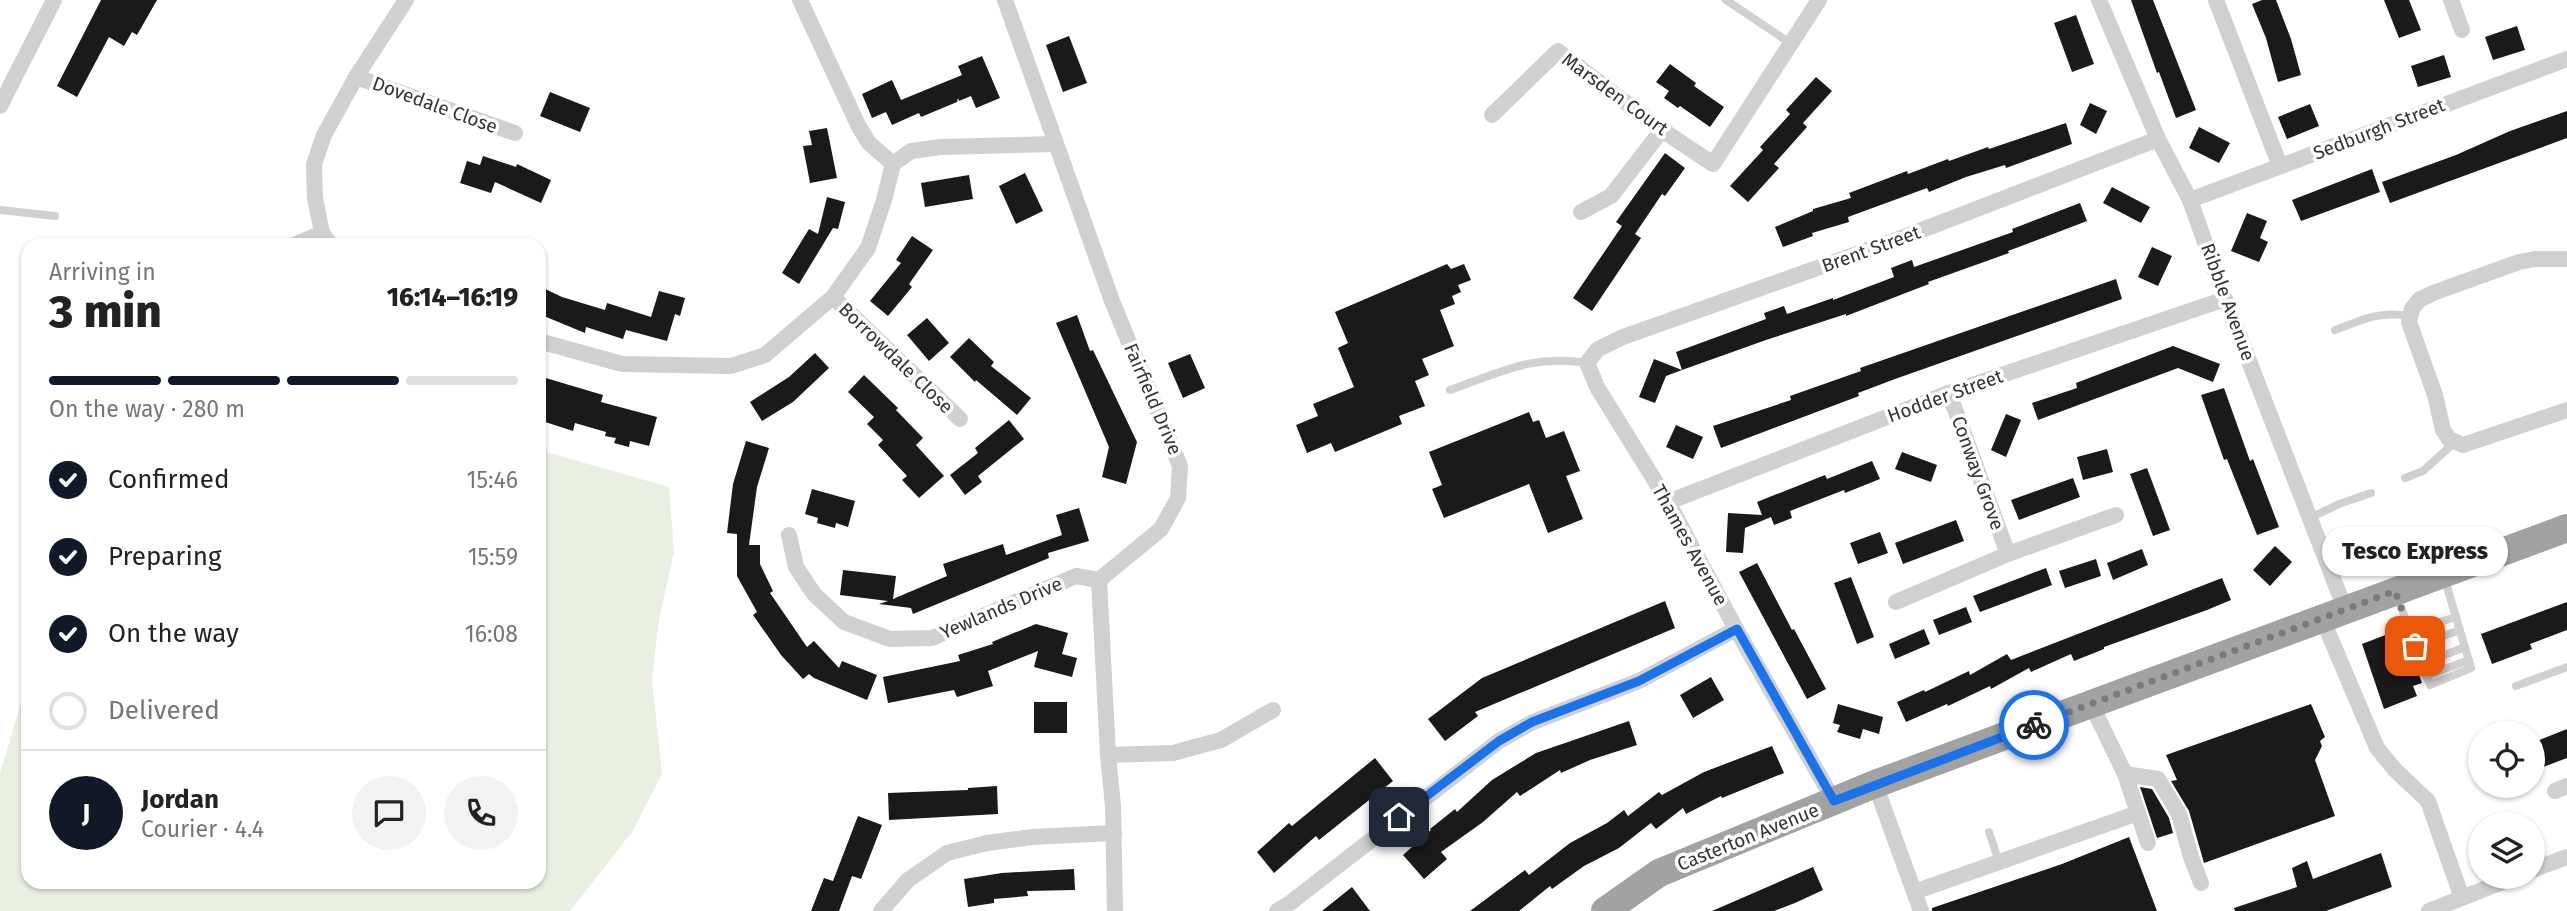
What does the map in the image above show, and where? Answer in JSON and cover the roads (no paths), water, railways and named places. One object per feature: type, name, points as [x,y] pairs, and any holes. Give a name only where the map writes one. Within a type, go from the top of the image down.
[{"type":"highway","name":"Casterton Avenue","points":[[1605,911],[1659,873],[1875,784],[2567,528]]},
{"type":"street","points":[[2,97],[54,0]]},
{"type":"street","points":[[327,238],[314,198],[314,164],[324,135],[356,76],[406,0]]},
{"type":"street","points":[[800,0],[859,127],[869,143],[892,164]]},
{"type":"street","name":"Fairfield Drive","points":[[1005,0],[1112,301],[1181,466],[1178,498],[1161,529],[1098,580]]},
{"type":"street","points":[[1790,43],[1819,0]]},
{"type":"street","name":"Ribble Avenue","points":[[2099,0],[2158,139],[2190,200],[2225,299],[2310,518],[2333,614],[2377,747],[2395,770],[2428,801],[2462,898]]},
{"type":"street","points":[[2216,0],[2280,166]]},
{"type":"street","points":[[2452,0],[2462,30]]},
{"type":"street","name":"Marsden Court","points":[[1492,115],[1558,51],[1662,130],[1713,164],[1790,43]]},
{"type":"street","name":"Sedburgh Street","points":[[2190,200],[2567,59]]},
{"type":"street","name":"Dovedale Close","points":[[356,76],[515,133]]},
{"type":"street","points":[[1581,212],[1611,195],[1662,130]]},
{"type":"street","name":"Brent Street","points":[[1587,363],[1598,349],[1623,337],[1896,240],[2158,139]]},
{"type":"street","points":[[546,343],[622,363],[731,366],[765,355],[833,297],[868,247],[884,200],[892,164],[911,151],[940,147],[1054,144]]},
{"type":"street","points":[[2567,259],[2519,262],[2419,300],[2409,322],[2448,439],[2463,445],[2488,439],[2563,412],[2567,429]]},
{"type":"street","name":"Borrowdale Close","points":[[833,297],[960,419]]},
{"type":"street","name":"Hodder Street","points":[[1668,502],[1949,393],[2225,299]]},
{"type":"street","name":"Thames Avenue","points":[[1587,363],[1597,387],[1668,502],[1834,801]]},
{"type":"street","name":"Conway Grove","points":[[1949,393],[2008,554]]},
{"type":"street","name":"Conway Grove","points":[[1896,602],[2008,554],[2116,515]]},
{"type":"street","name":"Yewlands Drive","points":[[789,535],[796,566],[814,594],[844,622],[890,639],[932,638],[1076,576],[1098,580]]},
{"type":"street","points":[[1098,580],[1114,832],[1115,911]]},
{"type":"street","points":[[1277,911],[1499,741],[1532,722],[1639,681],[1737,629]]},
{"type":"street","points":[[2091,704],[2125,774],[2148,843]]},
{"type":"street","points":[[1108,755],[1173,753],[1221,740],[1273,710]]},
{"type":"street","points":[[2125,774],[2158,779],[2179,814],[2201,883]]},
{"type":"street","points":[[1875,784],[1921,911]]},
{"type":"street","points":[[1914,892],[2138,813]]},
{"type":"street","points":[[881,911],[908,880],[947,853],[1032,836],[1114,832]]},
{"type":"street","points":[[2545,865],[2567,857]]},
{"type":"street","points":[[2428,911],[2485,889]]},
{"type":"lane","points":[[1726,0],[1790,43]]},
{"type":"lane","points":[[0,210],[55,216]]},
{"type":"lane","points":[[2335,330],[2375,314],[2410,316]]},
{"type":"lane","points":[[1450,390],[1534,361],[1566,359],[1587,363]]},
{"type":"lane","points":[[2404,478],[2423,471],[2455,442]]},
{"type":"lane","points":[[2310,518],[2371,493]]},
{"type":"lane","points":[[2395,591],[2430,685],[2471,668],[2443,573]]},
{"type":"lane","points":[[2410,631],[2456,617]]},
{"type":"lane","points":[[2415,646],[2460,630]]},
{"type":"lane","points":[[2422,664],[2465,647]]},
{"type":"lane","points":[[2516,685],[2567,667]]},
{"type":"lane","points":[[1989,832],[1999,862]]},
{"type":"place","name":"Tesco Express","points":[[2415,646]]}]
